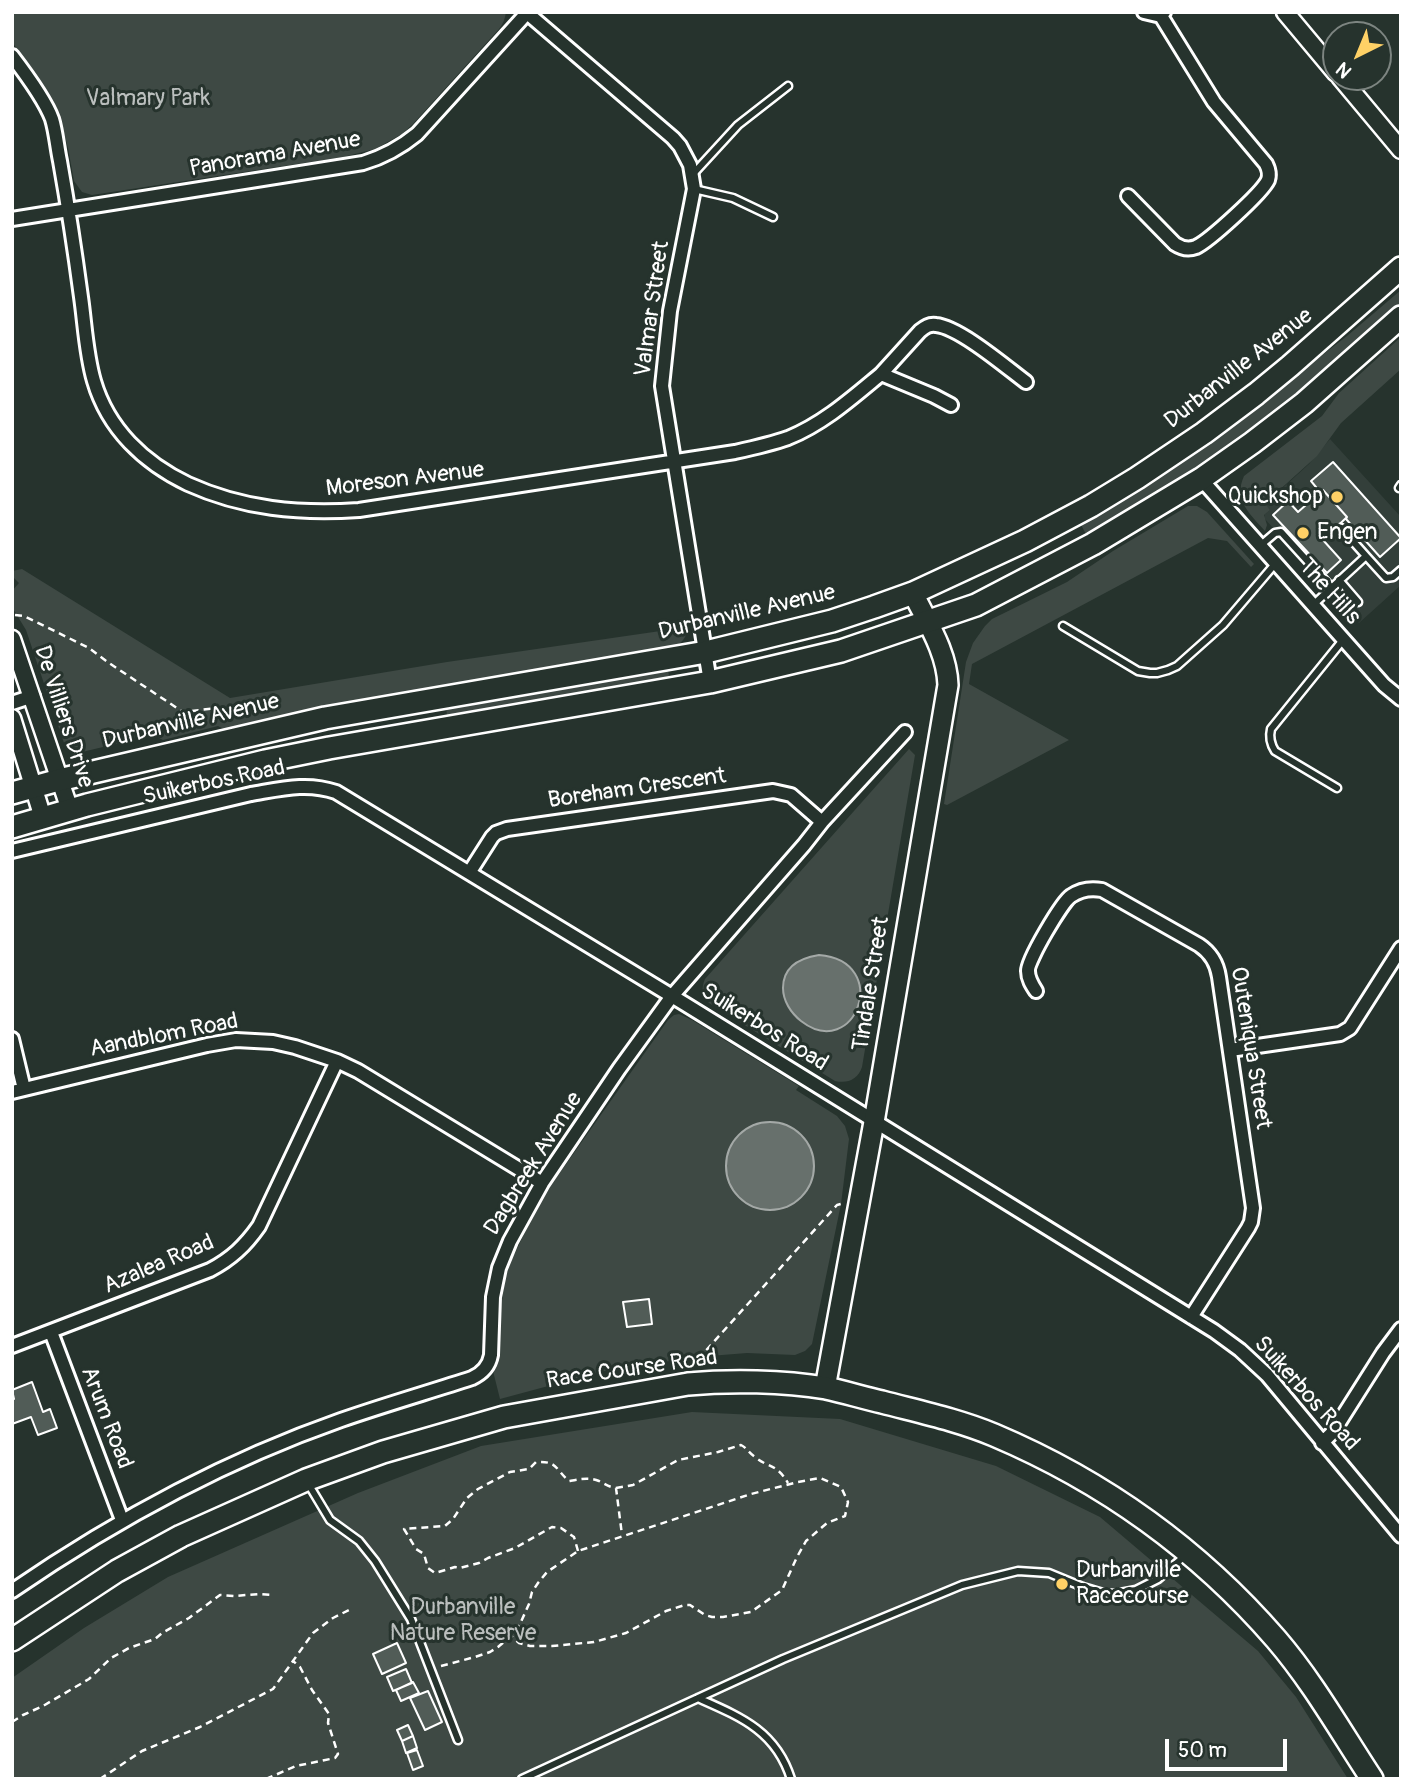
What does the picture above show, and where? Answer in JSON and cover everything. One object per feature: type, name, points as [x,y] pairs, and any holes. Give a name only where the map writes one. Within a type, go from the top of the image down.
[{"type":"main road","name":"Durbanville Avenue","points":[[12,793],[325,718],[706,652],[832,621],[913,593],[1063,522],[1167,459],[1233,412],[1290,366],[1401,268]]},
{"type":"main road","points":[[12,827],[70,810],[303,753],[710,682],[841,650],[976,605],[1127,525],[1201,479],[1304,403],[1401,317]]},
{"type":"main road","name":"Tindale Street","points":[[825,1388],[874,1122],[948,685],[946,663],[913,593]]},
{"type":"main road","name":"Race Course Road","points":[[12,1640],[117,1571],[170,1542],[306,1480],[383,1452],[504,1417],[675,1386],[749,1382],[825,1388],[939,1416],[994,1435],[1070,1472],[1133,1510],[1189,1552],[1249,1609],[1302,1671],[1372,1779]]},
{"type":"street","points":[[1128,197],[1175,244],[1189,249],[1201,244],[1250,204],[1268,179],[1269,169],[1214,102],[1163,14],[1144,12]]},
{"type":"street","points":[[1285,12],[1322,56]]},
{"type":"street","name":"Valmar Street","points":[[526,13],[673,138],[686,155],[692,174],[694,189],[670,312],[662,386],[710,682]]},
{"type":"street","name":"Panorama Avenue","points":[[12,219],[363,163],[386,155],[416,134],[526,13]]},
{"type":"street","name":"Moreson Avenue","points":[[12,56],[52,118],[69,210],[90,363],[94,382],[110,417],[131,445],[151,463],[214,495],[274,509],[321,512],[359,510],[736,452],[787,438],[816,424],[881,374],[924,328],[935,325],[970,340],[1026,382]]},
{"type":"street","points":[[1352,91],[1401,150]]},
{"type":"street","points":[[881,374],[951,405]]},
{"type":"street","name":"The Hills","points":[[1201,479],[1343,640],[1384,685],[1401,699]]},
{"type":"street","name":"De Villiers Drive","points":[[12,639],[70,810]]},
{"type":"street","points":[[12,703],[33,696]]},
{"type":"street","points":[[12,718],[43,818]]},
{"type":"street","name":"Dagbreek Avenue","points":[[12,1591],[122,1520],[189,1485],[340,1420],[472,1378],[483,1372],[490,1362],[493,1297],[499,1268],[510,1241],[542,1183],[672,996],[822,822],[905,732]]},
{"type":"street","name":"Suikerbos Road","points":[[12,852],[251,794],[295,786],[314,786],[336,792],[672,996],[1240,1350],[1267,1375],[1401,1536]]},
{"type":"street","name":"Boreham Crescent","points":[[469,873],[492,837],[507,829],[773,791],[791,795],[822,822]]},
{"type":"street","name":"Outeniqua Street","points":[[1035,991],[1028,979],[1028,965],[1060,907],[1078,891],[1086,889],[1102,891],[1199,944],[1210,954],[1218,968],[1252,1215],[1248,1228],[1191,1317]]},
{"type":"street","points":[[1230,1050],[1340,1034],[1350,1028],[1357,1019],[1401,948]]},
{"type":"street","points":[[12,1039],[18,1090]]},
{"type":"street","name":"Aandblom Road","points":[[18,1090],[207,1045],[236,1040],[273,1042],[316,1053],[358,1071],[542,1183]]},
{"type":"street","name":"Azalea Road","points":[[12,1346],[210,1270],[243,1247],[259,1227],[337,1061]]},
{"type":"street","points":[[1322,1443],[1334,1432],[1401,1329]]},
{"type":"street","name":"Arum Road","points":[[51,1332],[122,1520]]},
{"type":"lane","points":[[692,174],[738,125],[788,86]]},
{"type":"lane","points":[[694,189],[733,198],[773,218]]},
{"type":"lane","points":[[1340,528],[1388,579],[1401,570]]},
{"type":"lane","points":[[1259,546],[1275,533],[1281,532],[1331,587]]},
{"type":"lane","points":[[1312,605],[1366,556]]},
{"type":"lane","points":[[1063,626],[1138,671],[1150,673],[1168,670],[1186,659],[1223,625],[1275,564]]},
{"type":"lane","points":[[1339,580],[1358,602]]},
{"type":"lane","points":[[1337,788],[1275,751],[1271,745],[1270,734],[1271,729],[1343,640]]},
{"type":"lane","points":[[306,1480],[330,1520],[359,1541],[375,1561],[411,1619],[458,1740]]},
{"type":"lane","points":[[522,1779],[783,1660],[962,1585],[1018,1571],[1049,1573],[1083,1587],[1115,1594],[1136,1590],[1158,1579],[1189,1552]]},
{"type":"lane","points":[[698,1698],[731,1713],[760,1731],[776,1746],[786,1762],[791,1779]]},
{"type":"path","points":[[15,615],[24,616],[89,648],[183,712],[243,705]]},
{"type":"path","points":[[701,1360],[701,1356],[837,1205],[841,1204]]},
{"type":"path","points":[[578,1551],[574,1537],[561,1528],[552,1527],[515,1548],[479,1563],[435,1573],[428,1568],[424,1554],[416,1549],[404,1529],[445,1526],[467,1498],[478,1489],[510,1472],[529,1469],[536,1462],[549,1461],[569,1481],[589,1478],[616,1488],[633,1485],[678,1460],[741,1445],[755,1457],[780,1471],[789,1484]]},
{"type":"path","points":[[431,1669],[490,1652],[510,1636],[520,1624],[538,1583],[547,1572],[578,1551],[751,1494],[820,1478],[841,1487],[848,1502],[845,1516],[827,1522],[806,1541],[782,1590],[751,1612],[723,1618],[712,1617],[685,1605],[666,1611],[626,1633],[594,1642],[530,1646],[519,1643],[510,1636]]},
{"type":"path","points":[[616,1488],[622,1537]]},
{"type":"path","points":[[12,1722],[89,1679],[111,1658],[155,1639],[220,1595],[273,1595]]},
{"type":"path","points":[[100,1779],[142,1751],[201,1727],[272,1689],[313,1633],[349,1610]]},
{"type":"path","points":[[266,1779],[296,1766],[335,1758],[338,1754],[328,1723],[329,1714],[300,1667],[293,1661]]},
{"type":"shaded area","points":[[1330,439],[1401,517],[1401,585],[1359,623],[1264,518],[1270,510],[1265,504],[1309,464]]},
{"type":"shaded area","points":[[819,955],[842,961],[855,974],[860,990],[858,1006],[850,1020],[837,1029],[820,1030],[801,1021],[784,998],[784,981],[789,969],[805,958]]},
{"type":"shaded area","points":[[761,1122],[779,1122],[795,1129],[807,1141],[814,1157],[814,1175],[807,1191],[795,1203],[779,1210],[761,1210],[745,1203],[733,1191],[726,1175],[726,1157],[733,1141],[745,1129]]},
{"type":"green space","name":"Valmary Park","points":[[12,12],[506,12],[499,29],[413,124],[402,134],[375,149],[343,157],[92,195],[82,192],[74,181],[59,114],[38,77],[12,42]]},
{"type":"green space","points":[[1401,290],[1401,303],[1332,365],[1260,423],[1180,480],[1087,536],[1080,523],[1133,493],[1217,436],[1347,336]]},
{"type":"green space","points":[[1401,337],[1401,369],[1341,423],[1317,456],[1265,503],[1270,510],[1264,515],[1267,525],[1265,531],[1242,499],[1241,485],[1244,476],[1322,416],[1339,393]]},
{"type":"green space","points":[[1188,506],[1197,506],[1207,512],[1254,564],[1251,567],[1227,541],[1208,538],[972,664],[969,684],[1069,740],[947,805],[944,804],[966,662],[973,643],[985,626],[992,619],[1067,582]]},
{"type":"green space","points":[[22,569],[230,698],[447,662],[688,627],[683,640],[673,649],[379,697],[224,729],[218,726],[163,740],[153,735],[78,753],[70,751],[64,743],[26,630],[12,607],[12,591],[19,583],[12,576],[12,571]]},
{"type":"green space","points":[[668,670],[669,676],[634,686],[447,715],[446,707]]},
{"type":"green space","points":[[909,749],[915,755],[862,1067],[852,1080],[835,1081],[709,1003],[703,986],[705,979]]},
{"type":"green space","points":[[679,1014],[799,1086],[796,1090],[837,1116],[845,1126],[849,1139],[841,1204],[812,1344],[795,1355],[747,1353],[697,1357],[604,1371],[500,1399],[493,1371],[499,1350],[499,1322],[505,1279],[512,1259],[547,1191],[668,1020]]},
{"type":"green space","name":"Durbanville Nature Reserve","points":[[692,1412],[840,1419],[996,1466],[1100,1517],[1258,1651],[1296,1697],[1348,1779],[12,1779],[12,1678],[84,1628],[168,1577],[358,1493],[481,1446]]},
{"type":"building","points":[[1333,462],[1401,538],[1380,557],[1323,490],[1320,492],[1311,481]]},
{"type":"building","points":[[1323,490],[1347,517],[1323,540],[1341,560],[1327,573],[1273,515],[1288,501],[1298,512]]},
{"type":"building","points":[[649,1299],[652,1324],[627,1327],[623,1302]]},
{"type":"building","points":[[32,1382],[43,1412],[50,1409],[57,1428],[38,1435],[31,1417],[12,1424],[12,1390]]},
{"type":"building","points":[[397,1643],[406,1663],[382,1674],[373,1654]]},
{"type":"building","points":[[406,1669],[412,1683],[393,1691],[387,1677]]},
{"type":"building","points":[[413,1682],[419,1693],[401,1701],[396,1690]]},
{"type":"building","points":[[428,1691],[442,1722],[425,1730],[410,1698]]},
{"type":"building","points":[[408,1725],[413,1736],[402,1741],[397,1730]]},
{"type":"building","points":[[413,1736],[417,1748],[406,1753],[402,1741]]},
{"type":"building","points":[[417,1750],[423,1766],[413,1770],[407,1753]]},
{"type":"place","name":"Quickshop","points":[[1337,497]]},
{"type":"place","name":"Engen","points":[[1303,533]]},
{"type":"place","name":"Durbanville Racecourse","points":[[1062,1584]]}]
